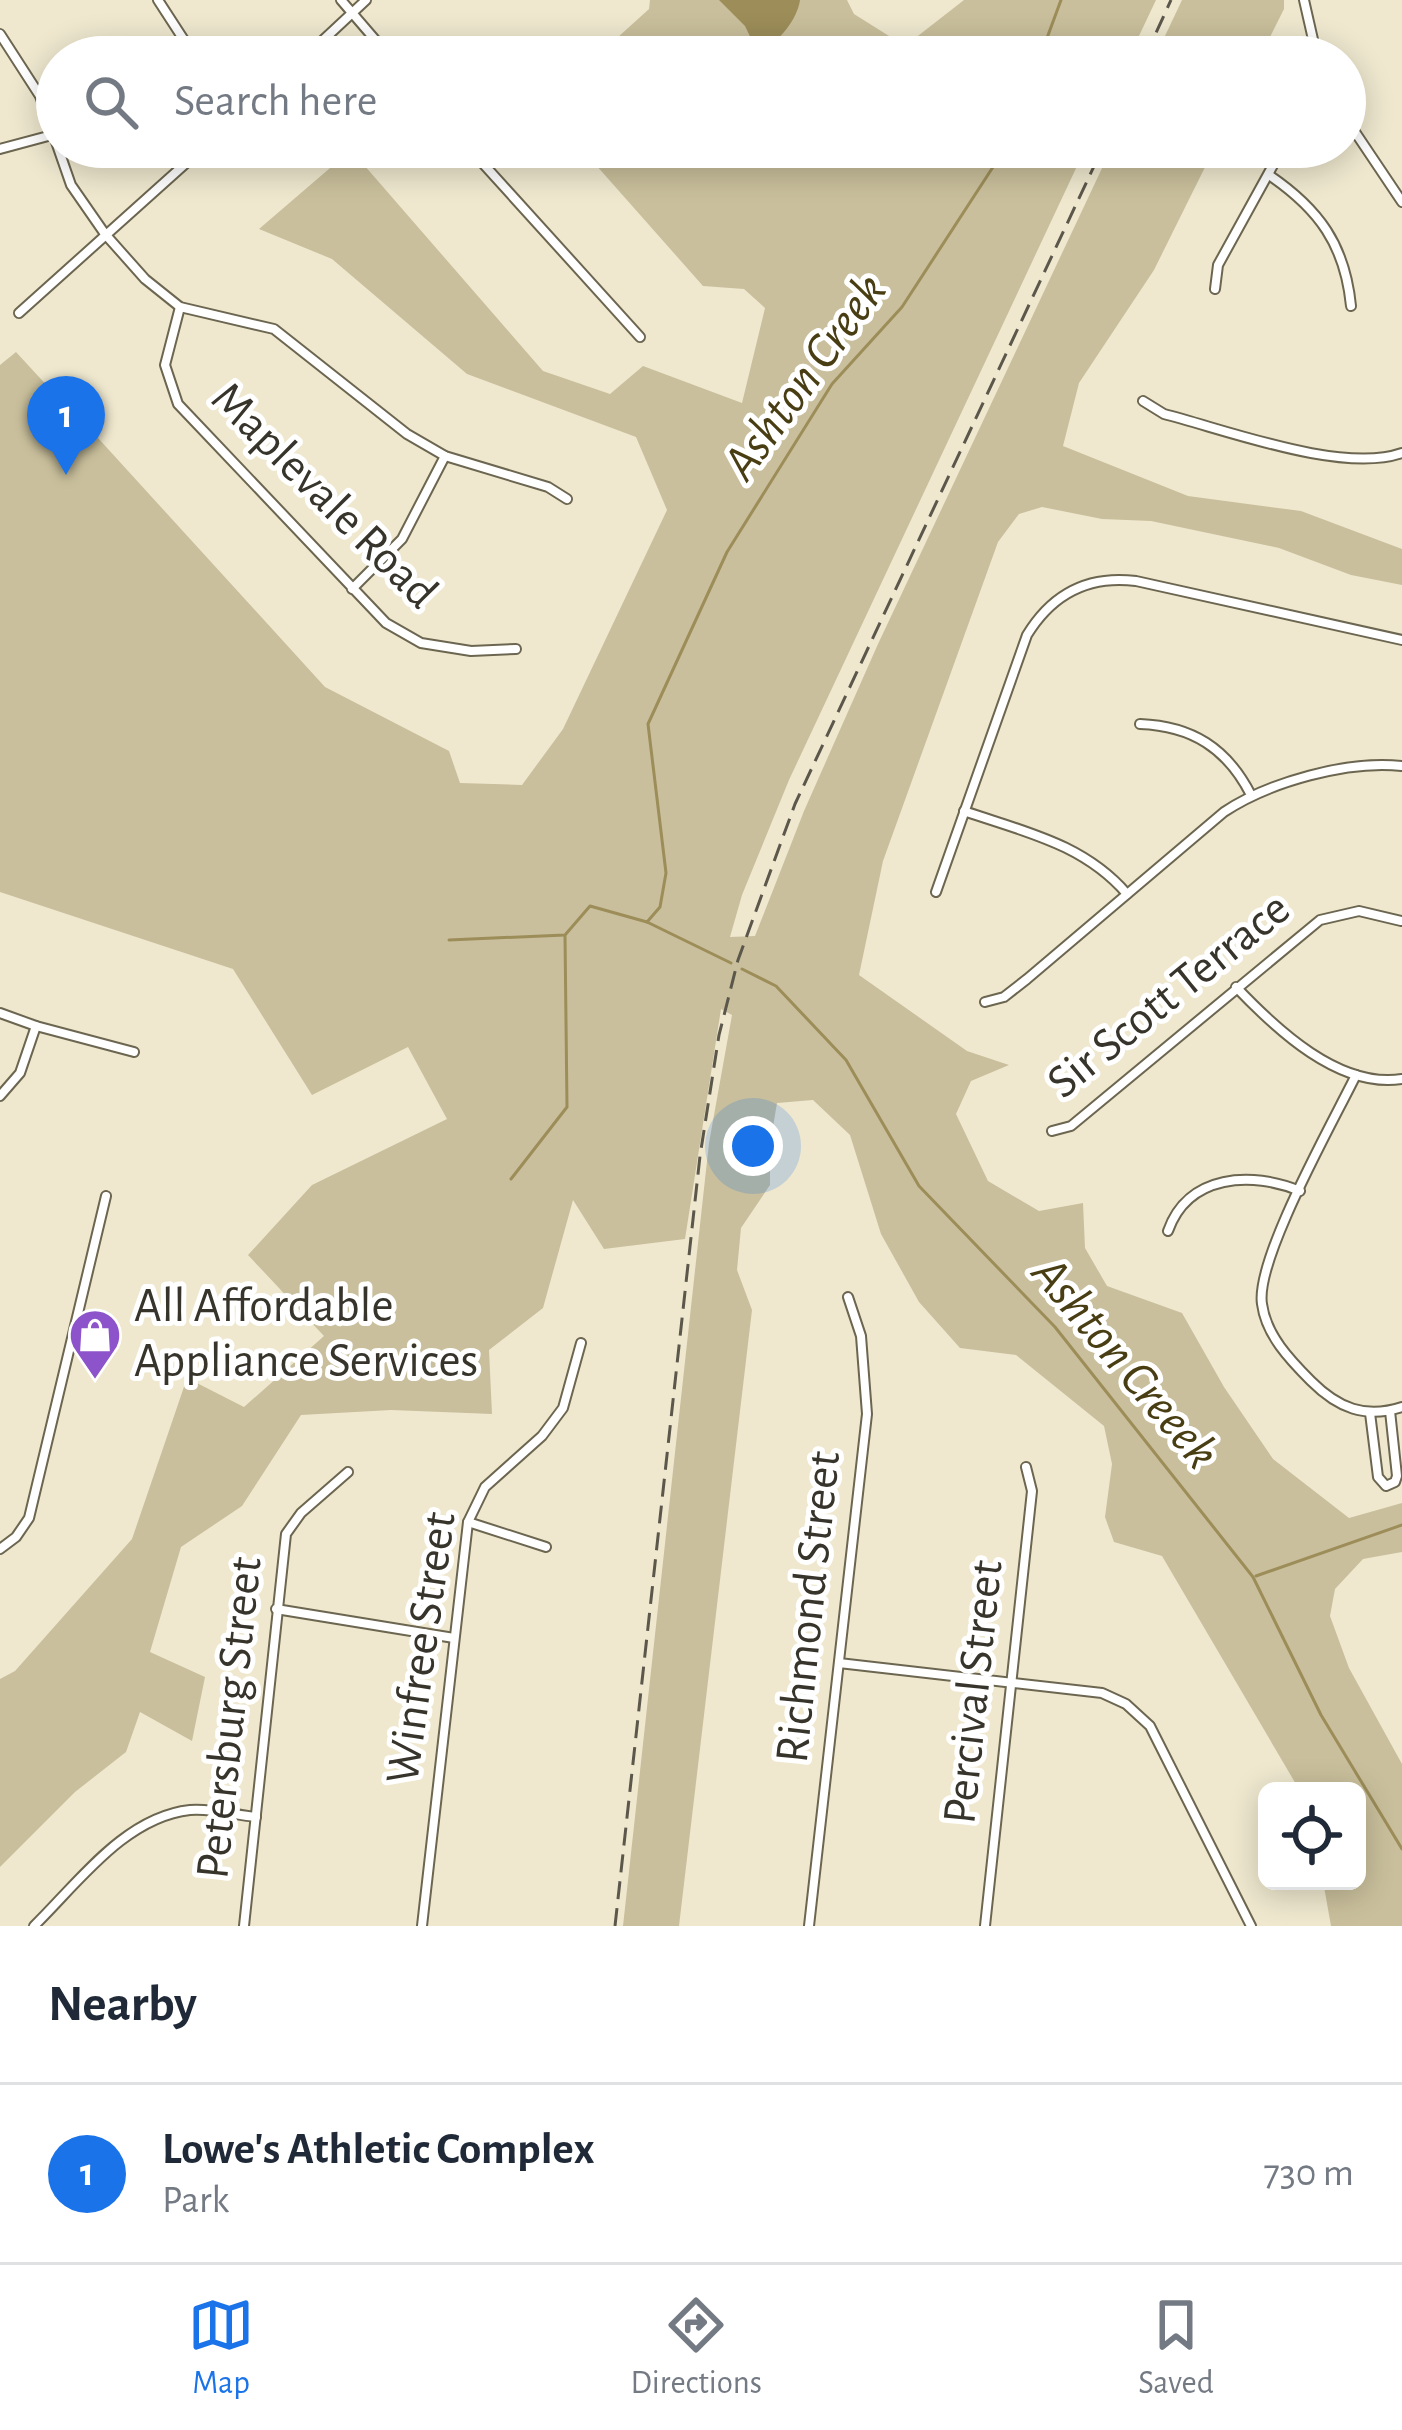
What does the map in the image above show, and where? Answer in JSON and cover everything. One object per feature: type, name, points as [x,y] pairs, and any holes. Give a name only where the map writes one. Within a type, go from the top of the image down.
[{"type":"street","points":[[158,0],[181,36]]},
{"type":"street","points":[[341,0],[372,36]]},
{"type":"street","points":[[327,36],[366,0]]},
{"type":"street","points":[[1304,0],[1312,36]]},
{"type":"street","points":[[0,34],[36,90]]},
{"type":"street","points":[[0,149],[36,139]]},
{"type":"street","points":[[1366,148],[1402,202]]},
{"type":"street","points":[[64,168],[70,185],[105,234],[145,279],[180,307],[274,329],[407,434],[445,456],[548,487],[567,499]]},
{"type":"street","points":[[19,313],[180,168]]},
{"type":"street","points":[[487,168],[640,337]]},
{"type":"street","points":[[1215,289],[1218,266],[1272,168]]},
{"type":"street","points":[[1269,175],[1299,195],[1326,225],[1342,259],[1352,306]]},
{"type":"street","name":"Maplevale Road","points":[[180,307],[165,364],[178,404],[352,589],[386,623],[421,643],[471,651],[516,650]]},
{"type":"street","points":[[1144,400],[1164,414],[1341,459],[1378,460],[1402,453]]},
{"type":"street","points":[[352,589],[402,538],[445,456]]},
{"type":"street","points":[[936,892],[1028,635],[1043,611],[1076,587],[1102,580],[1136,581],[1402,640]]},
{"type":"street","points":[[1140,724],[1176,728],[1207,741],[1232,764],[1251,795]]},
{"type":"street","points":[[985,1002],[1004,997],[1224,812],[1251,795],[1352,767],[1402,766]]},
{"type":"street","points":[[964,811],[1072,848],[1102,868],[1127,894]]},
{"type":"street","name":"Sir Scott Terrace","points":[[1052,1132],[1071,1126],[1300,933],[1331,915],[1373,913],[1401,921]]},
{"type":"street","points":[[1235,987],[1289,1034],[1356,1076],[1383,1081],[1402,1078]]},
{"type":"street","points":[[0,1012],[134,1052]]},
{"type":"street","points":[[0,1096],[20,1073],[36,1026]]},
{"type":"street","points":[[1356,1076],[1265,1266],[1261,1294],[1266,1320],[1292,1360],[1330,1399],[1370,1413],[1402,1407]]},
{"type":"street","points":[[1168,1231],[1177,1212],[1191,1199],[1228,1180],[1256,1178],[1300,1191]]},
{"type":"street","points":[[0,1549],[29,1518],[106,1196]]},
{"type":"street","name":"Richmond Street","points":[[809,1926],[866,1414],[861,1336],[848,1297]]},
{"type":"street","name":"Winfree Street","points":[[422,1926],[468,1522],[485,1487],[542,1436],[562,1408],[581,1343]]},
{"type":"street","points":[[1370,1413],[1378,1477],[1390,1486],[1396,1476],[1390,1411]]},
{"type":"street","name":"Percival Street","points":[[985,1926],[1032,1491],[1026,1467]]},
{"type":"street","name":"Petersburg Street","points":[[244,1926],[286,1534],[301,1513],[348,1472]]},
{"type":"street","points":[[468,1522],[546,1547]]},
{"type":"street","points":[[276,1609],[454,1638]]},
{"type":"street","points":[[839,1663],[1102,1693],[1126,1704],[1150,1726],[1251,1926]]},
{"type":"street","points":[[34,1926],[112,1849],[154,1817],[194,1809],[256,1817]]},
{"type":"shaded area","points":[[650,0],[847,0],[854,14],[889,36],[619,36],[649,9]]},
{"type":"shaded area","points":[[719,0],[800,0],[780,36],[750,36]]},
{"type":"shaded area","points":[[964,0],[1156,0],[1139,36],[918,36]]},
{"type":"shaded area","points":[[1182,0],[1284,0],[1270,36],[1165,36]]},
{"type":"shaded area","points":[[330,168],[367,168],[543,371],[610,394],[643,366],[742,403],[765,308],[744,289],[703,286],[599,168],[1076,168],[789,780],[730,937],[755,936],[878,644],[1102,168],[1205,168],[1154,270],[1079,383],[1063,446],[1188,496],[1301,511],[1402,549],[1402,585],[1351,575],[1279,548],[1151,521],[1102,519],[1042,507],[1019,514],[998,542],[883,861],[859,975],[967,1051],[1009,1065],[971,1081],[956,1114],[988,1181],[1039,1211],[1083,1203],[1085,1248],[1107,1286],[1182,1313],[1273,1459],[1349,1518],[1402,1503],[1402,1552],[1363,1559],[1335,1589],[1330,1616],[1349,1668],[1402,1764],[1402,1926],[1331,1926],[1325,1890],[1366,1890],[1366,1782],[1295,1782],[1162,1556],[1114,1542],[1105,1517],[1112,1464],[1104,1426],[1016,1355],[960,1348],[919,1302],[881,1234],[850,1135],[813,1100],[777,1103],[770,1185],[741,1228],[737,1270],[752,1310],[679,1926],[623,1926],[709,1143],[732,1015],[721,1009],[685,1239],[604,1249],[573,1200],[543,1308],[489,1350],[492,1414],[391,1410],[301,1415],[242,1506],[181,1547],[150,1652],[205,1677],[192,1741],[140,1712],[126,1752],[75,1792],[0,1867],[0,1679],[15,1671],[132,1539],[187,1378],[244,1407],[324,1336],[248,1255],[312,1185],[447,1119],[408,1047],[312,1095],[233,969],[0,892],[0,365],[16,352],[51,390],[67,378],[67,404],[325,687],[449,751],[460,783],[522,785],[563,729],[667,510],[636,437],[467,374],[332,259],[259,229]]},
{"type":"waterway","name":"Ashton Creek","points":[[1048,36],[1061,0]]},
{"type":"waterway","name":"Ashton Creek","points":[[647,922],[660,907],[666,873],[648,724],[727,552],[832,384],[902,307],[992,168]]},
{"type":"waterway","points":[[449,940],[565,935],[590,906],[647,922],[731,963]]},
{"type":"waterway","points":[[511,1179],[567,1107],[565,936]]},
{"type":"waterway","name":"Ashton Creeek","points":[[742,969],[776,986],[846,1060],[919,1186],[1055,1327],[1253,1577],[1321,1715],[1402,1849]]},
{"type":"waterway","points":[[1256,1576],[1402,1525]]},
{"type":"railway","points":[[1155,36],[1171,0]]},
{"type":"railway","points":[[615,1926],[700,1156],[719,1035],[738,960],[795,804],[1093,168]]},
{"type":"place","name":"Lowe's Athletic Complex","points":[[66,475]]},
{"type":"place","name":"All Affordable Appliance Services","points":[[95,1381]]}]
